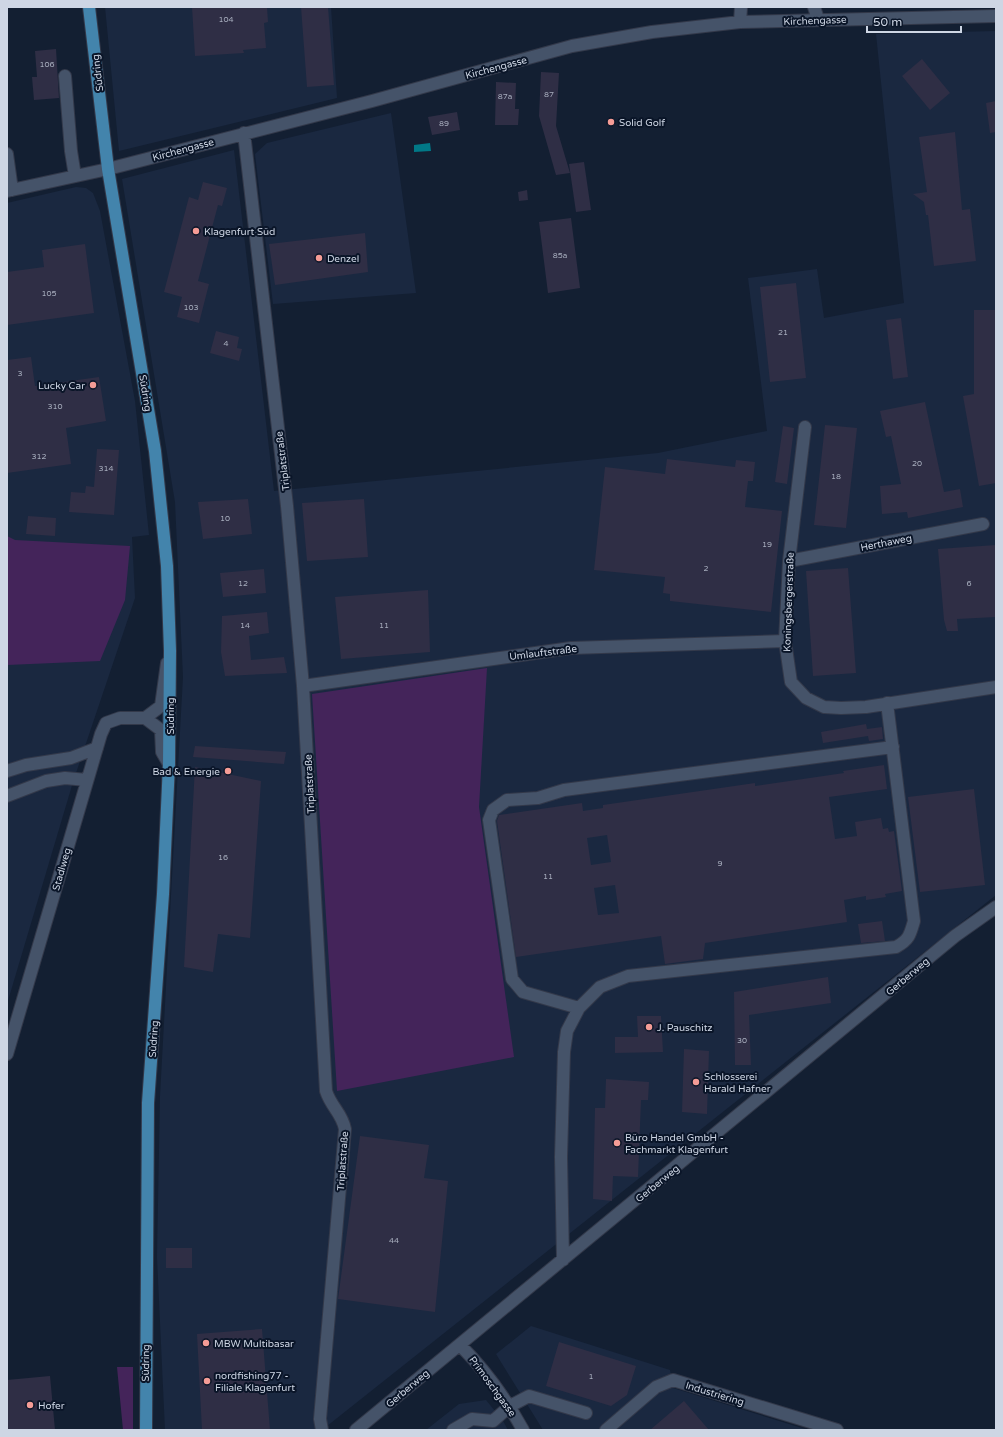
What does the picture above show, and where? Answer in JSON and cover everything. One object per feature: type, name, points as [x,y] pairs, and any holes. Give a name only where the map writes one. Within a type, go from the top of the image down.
[{"type":"main road","name":"Südring","points":[[89,7],[108,169],[155,451],[167,566],[170,651],[169,764],[163,894],[148,1103],[146,1430]]},
{"type":"street","points":[[740,22],[741,7]]},
{"type":"street","points":[[814,7],[818,19]]},
{"type":"street","name":"Kirchengasse","points":[[9,191],[108,169],[372,101],[572,46],[652,32],[740,22],[996,16]]},
{"type":"street","points":[[65,76],[71,151],[75,176]]},
{"type":"street","name":"Triplatstraße","points":[[244,133],[287,506],[303,686],[326,1092],[329,1101],[343,1117],[346,1129],[320,1418],[322,1430]]},
{"type":"street","points":[[7,154],[9,191]]},
{"type":"street","name":"Koningsbergerstraße","points":[[804,427],[789,561],[785,641],[791,682],[806,698],[824,707],[841,708],[887,703],[996,687]]},
{"type":"street","name":"Herthaweg","points":[[789,561],[983,524]]},
{"type":"street","name":"Umlauftstraße","points":[[303,686],[571,648],[785,641]]},
{"type":"street","points":[[169,764],[162,752],[161,730],[145,718],[161,706],[164,680],[170,651]]},
{"type":"street","points":[[563,1260],[561,1157],[564,1052],[567,1031],[579,1008],[600,987],[628,976],[896,946],[905,942],[910,934],[914,921],[887,703]]},
{"type":"street","name":"Stadlweg","points":[[7,1054],[97,748],[106,723],[120,718],[145,718]]},
{"type":"street","points":[[579,1008],[523,992],[512,979],[490,820],[492,810],[507,800],[538,798],[564,790],[893,747]]},
{"type":"street","points":[[7,771],[26,765],[71,758],[97,748]]},
{"type":"street","points":[[7,796],[46,781],[65,778],[88,780]]},
{"type":"street","name":"Gerberweg","points":[[356,1430],[955,936],[996,907]]},
{"type":"street","name":"Primoschgasse","points":[[460,1345],[476,1361],[510,1406],[522,1430]]},
{"type":"street","name":"Industriering","points":[[606,1430],[656,1387],[674,1380],[837,1430]]},
{"type":"street","points":[[454,1430],[472,1419],[493,1420],[510,1406],[529,1396],[586,1413]]},
{"type":"shaded area","points":[[105,7],[331,7],[337,98],[119,151]]},
{"type":"shaded area","points":[[996,31],[996,895],[322,1430],[165,1430],[157,1257],[160,1096],[183,677],[175,502],[122,179],[234,150],[274,491],[658,453],[767,431],[748,278],[817,269],[824,318],[904,303],[876,34]]},
{"type":"shaded area","points":[[391,113],[416,293],[273,304],[255,154],[267,143]]},
{"type":"shaded area","points":[[430,143],[431,151],[414,152],[414,145]]},
{"type":"shaded area","points":[[76,187],[86,188],[93,193],[100,211],[135,401],[149,535],[132,537],[135,598],[73,782],[7,1004],[7,203]]},
{"type":"shaded area","points":[[7,536],[15,540],[130,546],[125,600],[100,661],[7,665]]},
{"type":"shaded area","points":[[487,668],[479,807],[514,1057],[337,1091],[312,694]]},
{"type":"shaded area","points":[[531,1326],[670,1370],[673,1388],[808,1430],[543,1430],[496,1354]]},
{"type":"shaded area","points":[[117,1367],[133,1367],[133,1430],[123,1430]]},
{"type":"shaded area","points":[[486,1400],[503,1421],[508,1430],[426,1430],[459,1404]]},
{"type":"building","points":[[192,7],[267,7],[268,22],[264,23],[266,48],[243,50],[244,53],[195,56]]},
{"type":"building","points":[[301,7],[328,7],[334,85],[307,87]]},
{"type":"building","points":[[56,49],[59,98],[34,100],[32,77],[37,77],[35,51]]},
{"type":"building","points":[[922,59],[950,93],[930,110],[902,76]]},
{"type":"building","points":[[541,72],[559,73],[556,126],[570,173],[556,175],[539,116]]},
{"type":"building","points":[[496,82],[516,83],[515,109],[519,109],[518,125],[495,125]]},
{"type":"building","points":[[996,101],[996,132],[990,133],[986,103]]},
{"type":"building","points":[[457,112],[460,130],[432,135],[428,117]]},
{"type":"building","points":[[955,132],[962,210],[970,209],[976,261],[934,266],[928,215],[926,215],[924,202],[913,194],[927,192],[919,137]]},
{"type":"building","points":[[584,162],[591,210],[576,212],[569,164]]},
{"type":"building","points":[[203,182],[227,188],[222,206],[218,205],[198,281],[209,284],[199,323],[177,317],[182,297],[164,292],[189,197],[198,200]]},
{"type":"building","points":[[527,190],[528,200],[519,201],[518,192]]},
{"type":"building","points":[[571,218],[580,288],[548,293],[539,222]]},
{"type":"building","name":"Denzel","points":[[365,233],[368,272],[275,285],[269,244]]},
{"type":"building","points":[[85,244],[94,313],[7,325],[7,272],[44,267],[42,250]]},
{"type":"building","points":[[796,283],[806,378],[770,382],[760,287]]},
{"type":"building","points":[[974,310],[996,310],[996,483],[979,486],[963,396],[974,394]]},
{"type":"building","points":[[901,318],[908,377],[893,379],[886,320]]},
{"type":"building","points":[[216,331],[239,337],[237,348],[242,349],[239,361],[210,353]]},
{"type":"building","points":[[31,357],[35,386],[99,377],[106,421],[66,428],[71,464],[7,473],[7,360]]},
{"type":"building","points":[[925,402],[944,492],[960,489],[963,507],[908,518],[907,512],[882,514],[880,486],[901,484],[891,436],[886,437],[880,411]]},
{"type":"building","points":[[825,425],[857,428],[846,528],[814,525]]},
{"type":"building","points":[[783,426],[794,428],[787,484],[775,482]]},
{"type":"building","points":[[97,449],[119,450],[114,515],[69,512],[71,492],[85,493],[86,486],[94,487]]},
{"type":"building","points":[[667,459],[735,467],[736,460],[755,462],[753,481],[748,481],[745,507],[782,511],[771,612],[670,601],[670,594],[663,593],[665,577],[594,570],[605,467],[665,474]]},
{"type":"building","points":[[248,499],[252,534],[203,539],[198,502]]},
{"type":"building","points":[[364,499],[368,557],[307,561],[302,503]]},
{"type":"building","points":[[28,516],[56,518],[55,536],[26,534]]},
{"type":"building","points":[[996,545],[996,617],[957,619],[958,631],[947,631],[944,620],[938,549]]},
{"type":"building","points":[[848,568],[856,673],[813,676],[806,571]]},
{"type":"building","points":[[264,569],[266,593],[223,597],[220,573]]},
{"type":"building","points":[[428,590],[430,652],[341,659],[335,597]]},
{"type":"building","points":[[267,612],[269,633],[249,636],[251,660],[284,657],[287,673],[225,676],[221,652],[222,616]]},
{"type":"building","points":[[866,724],[867,729],[882,727],[883,739],[869,741],[868,736],[823,743],[821,732]]},
{"type":"building","points":[[195,746],[286,752],[284,764],[193,757]]},
{"type":"building","points":[[884,765],[887,789],[829,797],[835,839],[857,836],[855,822],[881,818],[883,829],[888,828],[889,832],[894,831],[902,891],[885,894],[886,897],[866,900],[866,896],[844,900],[847,922],[705,943],[703,959],[665,964],[661,936],[516,957],[497,821],[499,815],[582,803],[583,811],[603,808],[603,805],[755,783],[755,786],[844,773],[843,771]],"holes":[[[607,835],[611,862],[591,865],[587,838]],[[615,885],[619,913],[598,915],[594,888]]]},
{"type":"building","points":[[195,767],[261,781],[250,938],[218,934],[213,972],[184,967]]},
{"type":"building","points":[[974,789],[985,885],[920,892],[908,797]]},
{"type":"building","points":[[882,921],[885,941],[861,943],[858,924]]},
{"type":"building","points":[[828,977],[831,1003],[749,1015],[751,1065],[735,1065],[734,992]]},
{"type":"building","name":"J. Pauschitz","points":[[637,1016],[661,1016],[663,1052],[615,1053],[615,1037],[638,1037]]},
{"type":"building","name":"Schlosserei Harald Hafner","points":[[684,1049],[709,1051],[707,1114],[682,1112]]},
{"type":"building","name":"Büro Handel GmbH - Fachmarkt Klagenfurt","points":[[606,1079],[649,1082],[648,1100],[641,1100],[638,1177],[613,1176],[612,1201],[593,1199],[595,1108],[605,1108]]},
{"type":"building","points":[[360,1136],[429,1145],[424,1178],[448,1181],[435,1312],[338,1299]]},
{"type":"building","points":[[166,1248],[192,1248],[192,1268],[166,1268]]},
{"type":"building","points":[[262,1329],[270,1430],[202,1430],[197,1334]]},
{"type":"building","points":[[559,1342],[636,1366],[627,1395],[611,1406],[546,1386]]},
{"type":"building","name":"Hofer","points":[[50,1376],[55,1430],[7,1430],[7,1380]]},
{"type":"building","points":[[684,1401],[709,1430],[650,1430]]},
{"type":"place","name":"Solid Golf","points":[[611,122]]},
{"type":"place","name":"Klagenfurt Süd","points":[[196,231]]},
{"type":"place","name":"Denzel","points":[[319,258]]},
{"type":"place","name":"Lucky Car","points":[[93,385]]},
{"type":"place","name":"Bad & Energie","points":[[228,771]]},
{"type":"place","name":"J. Pauschitz","points":[[649,1027]]},
{"type":"place","name":"Schlosserei Harald Hafner","points":[[696,1082]]},
{"type":"place","name":"Büro Handel GmbH - Fachmarkt Klagenfurt","points":[[617,1143]]},
{"type":"place","name":"MBW Multibasar","points":[[206,1343]]},
{"type":"place","name":"nordfishing77 - Filiale Klagenfurt","points":[[207,1381]]},
{"type":"place","name":"Hofer","points":[[30,1405]]}]
